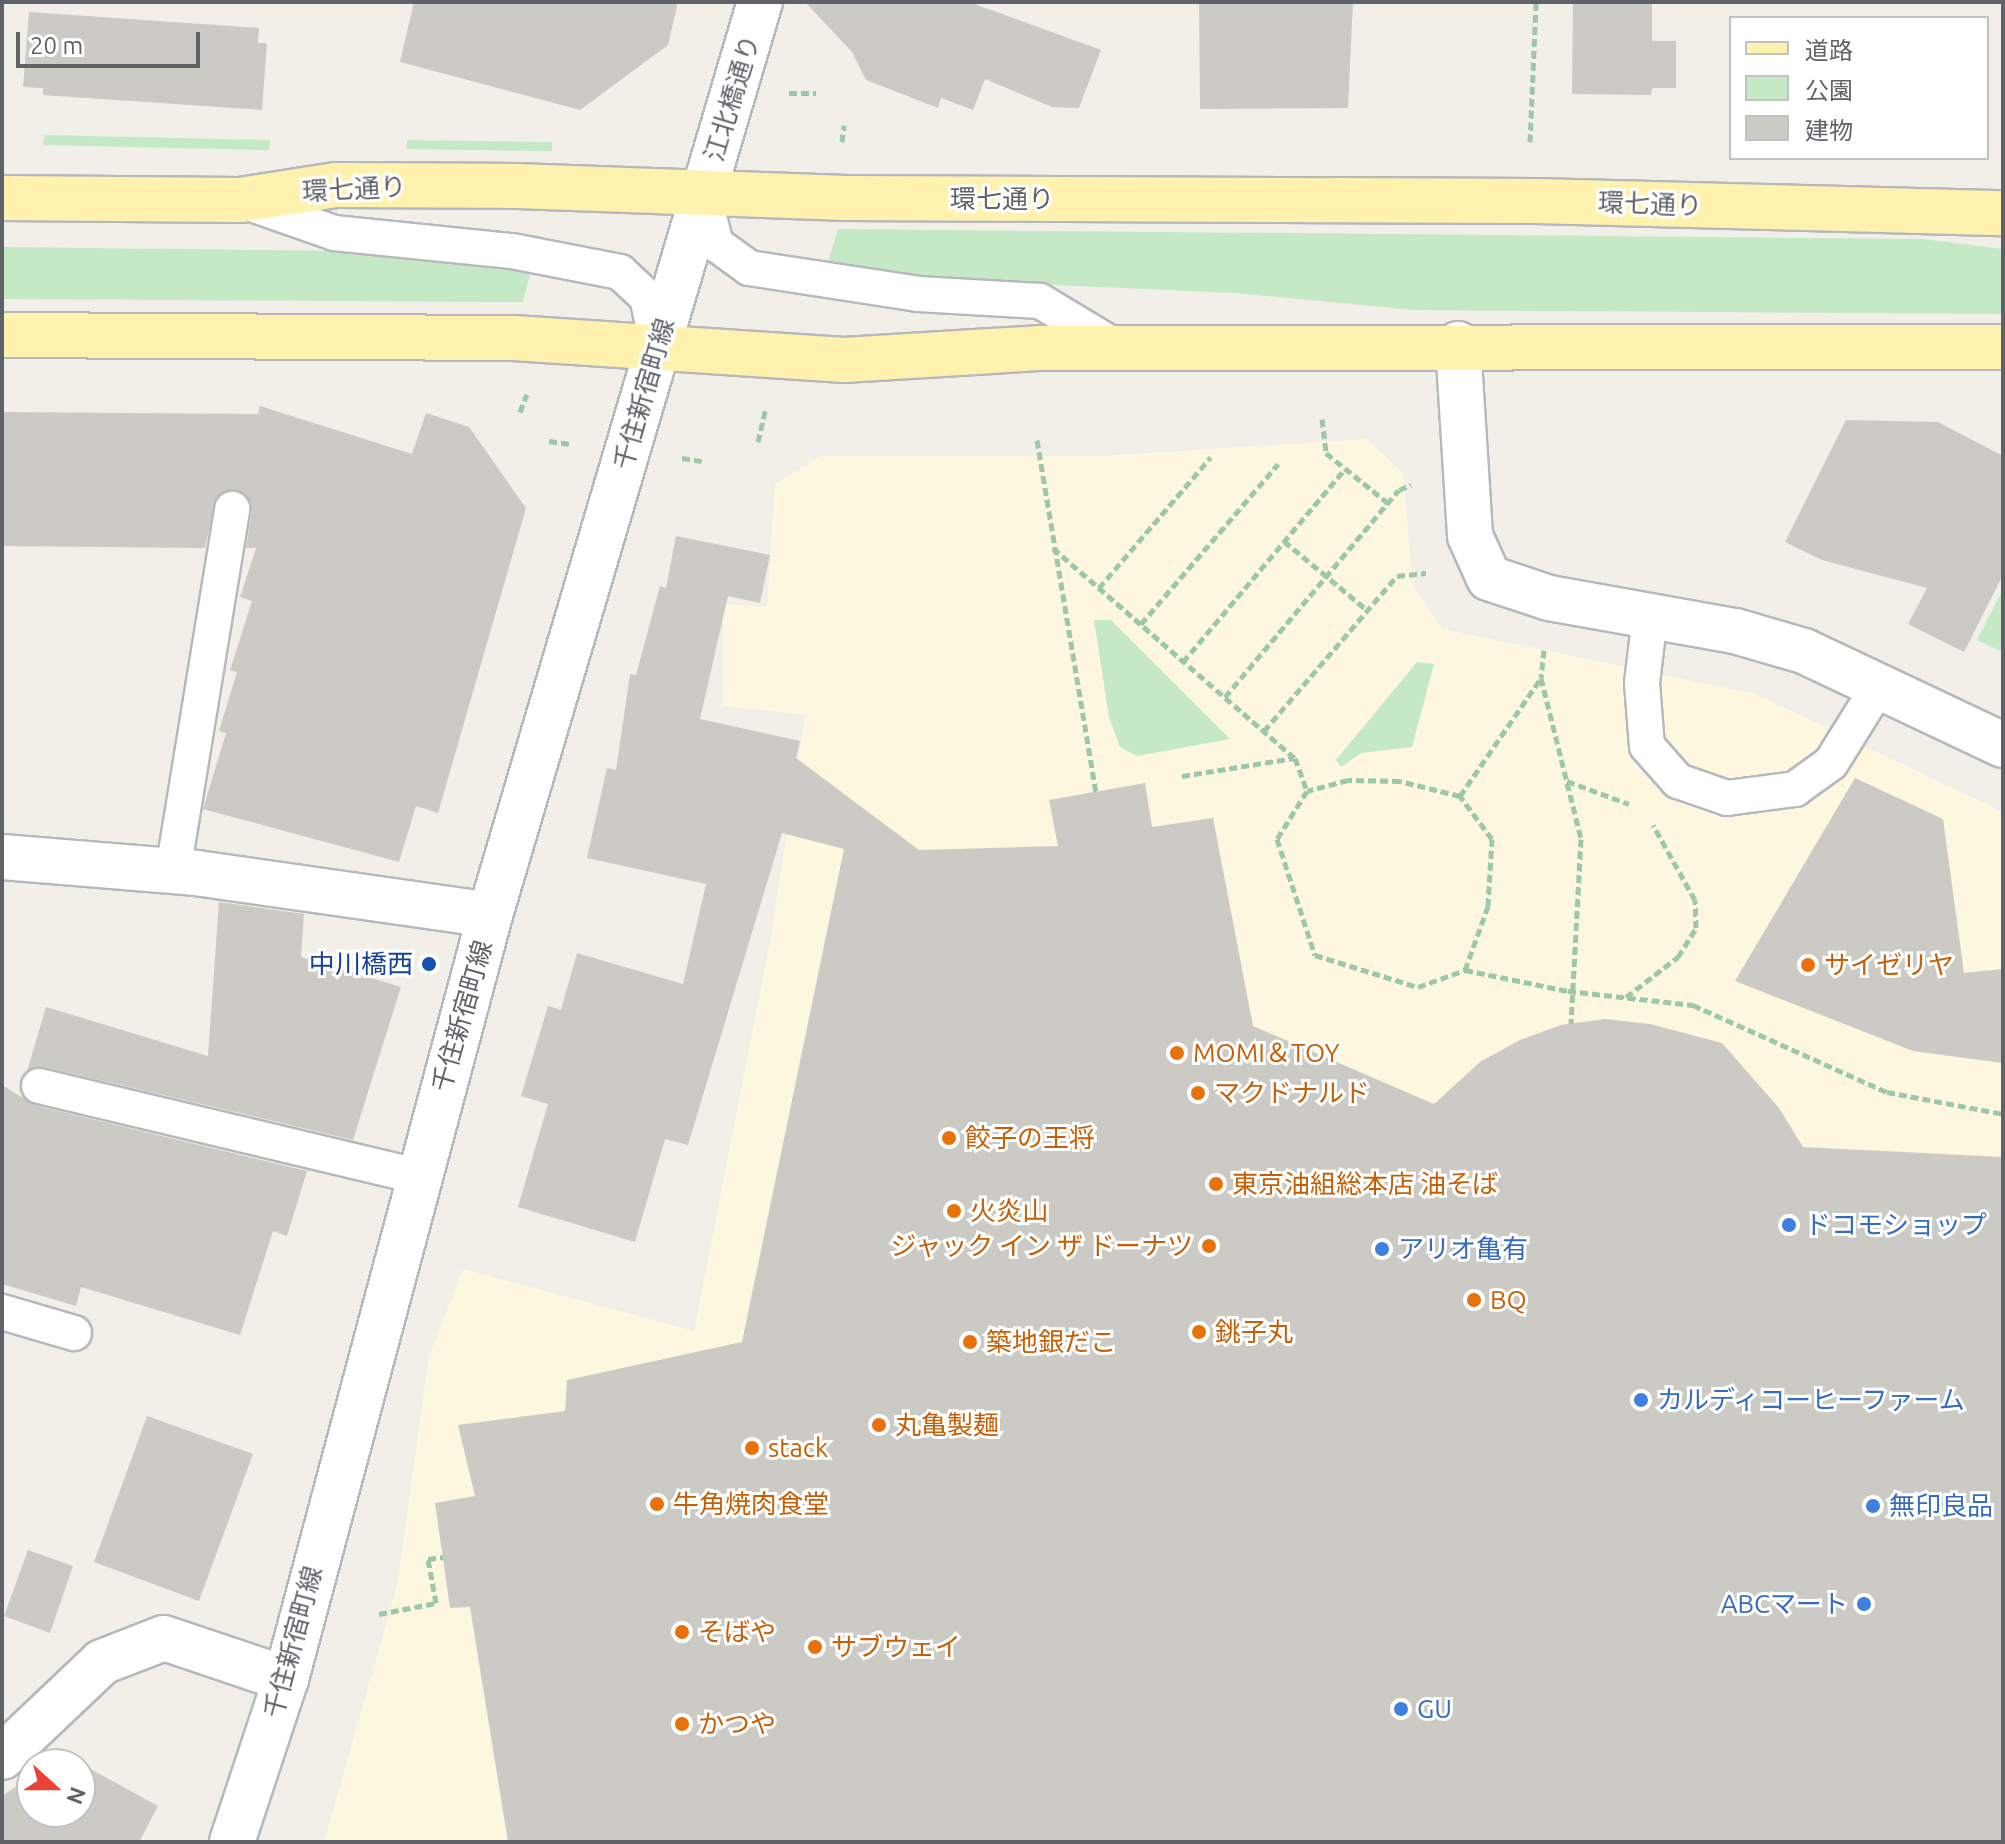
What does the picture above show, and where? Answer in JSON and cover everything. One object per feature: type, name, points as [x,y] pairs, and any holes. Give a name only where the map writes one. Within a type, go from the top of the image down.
[{"type":"main road","name":"江北橋通り","points":[[703,193],[760,2]]},
{"type":"main road","name":"環七通り","points":[[2,198],[240,200],[336,185],[703,193],[1536,201],[2003,213]]},
{"type":"main road","name":"千住新宿町線","points":[[232,1842],[286,1679],[416,1176],[703,193]]},
{"type":"main road","points":[[2,335],[514,338],[844,360],[1118,348],[1458,344],[2003,347]]},
{"type":"main road","points":[[1458,344],[1470,536],[1489,578],[1549,598],[1650,616],[1804,651],[2003,745]]},
{"type":"main road","points":[[2,857],[173,871],[490,915]]},
{"type":"main road","points":[[2,1757],[102,1662],[164,1638],[286,1679]]},
{"type":"lane","points":[[703,193],[716,244],[749,268],[918,294],[1040,301],[1118,348]]},
{"type":"lane","points":[[240,200],[334,233],[512,251],[620,272],[647,297],[658,348]]},
{"type":"lane","points":[[173,871],[232,509]]},
{"type":"lane","points":[[1650,616],[1642,683],[1647,746],[1678,781],[1727,798],[1795,789],[1831,763],[1879,686]]},
{"type":"lane","points":[[39,1086],[416,1176]]},
{"type":"lane","points":[[2,1312],[74,1333]]},
{"type":"path","points":[[1530,142],[1536,2]]},
{"type":"path","points":[[788,93],[816,93]]},
{"type":"path","points":[[758,442],[766,407]]},
{"type":"path","points":[[1322,419],[1326,453],[1388,503]]},
{"type":"path","points":[[1037,440],[1096,792]]},
{"type":"path","points":[[549,441],[580,445]]},
{"type":"path","points":[[1099,588],[1211,457]]},
{"type":"path","points":[[1141,624],[1278,464]]},
{"type":"path","points":[[1183,662],[1345,469]]},
{"type":"path","points":[[1225,697],[1388,503],[1406,485],[1420,485]]},
{"type":"path","points":[[1284,541],[1367,610]]},
{"type":"path","points":[[1053,548],[1295,758],[1307,791]]},
{"type":"path","points":[[1264,731],[1397,576],[1426,573]]},
{"type":"path","points":[[1549,598],[1541,678],[1581,839],[1568,991],[1571,1024]]},
{"type":"path","points":[[1460,796],[1541,678]]},
{"type":"path","points":[[1182,776],[1295,758]]},
{"type":"path","points":[[1465,970],[1488,906],[1492,839],[1460,796],[1400,781],[1348,780],[1307,791],[1277,839],[1315,955],[1418,987],[1465,970],[1568,991],[1626,997],[1726,1015],[1887,1092],[2003,1114]]},
{"type":"path","points":[[1626,997],[1678,957],[1696,928],[1695,900],[1648,818]]},
{"type":"path","points":[[379,1614],[436,1603],[428,1559],[443,1557]]},
{"type":"shaded area","name":"アリオ亀有","points":[[1367,439],[1403,473],[1413,587],[1443,629],[1756,694],[2003,812],[2003,1842],[324,1842],[397,1586],[429,1357],[463,1269],[694,1331],[771,936],[805,715],[723,706],[723,604],[767,607],[775,484],[820,456],[1103,456]]},
{"type":"green space","points":[[44,135],[270,140],[269,150],[43,145]]},
{"type":"green space","points":[[407,140],[552,142],[552,151],[407,149]]},
{"type":"green space","points":[[838,229],[1923,239],[2003,249],[2003,314],[1414,310],[1236,293],[964,281],[827,266]]},
{"type":"green space","points":[[2,247],[347,251],[531,270],[523,302],[2,299]]},
{"type":"green space","points":[[2003,589],[2003,652],[1977,640]]},
{"type":"green space","points":[[1094,620],[1111,620],[1230,739],[1137,756],[1120,747],[1109,717]]},
{"type":"green space","points":[[1417,662],[1434,664],[1412,747],[1361,753],[1341,767],[1336,760]]},
{"type":"building","points":[[414,2],[678,2],[668,45],[580,110],[400,62]]},
{"type":"building","points":[[805,2],[969,2],[1101,50],[1079,108],[1052,107],[985,79],[973,110],[941,98],[938,108],[866,80],[852,52]]},
{"type":"building","points":[[1199,2],[1353,2],[1348,108],[1200,109]]},
{"type":"building","points":[[1573,2],[1652,2],[1652,41],[1676,41],[1676,88],[1652,88],[1651,95],[1572,94]]},
{"type":"building","points":[[29,12],[259,28],[258,43],[267,43],[262,110],[43,95],[43,88],[23,87]]},
{"type":"building","points":[[260,406],[412,454],[426,413],[469,427],[526,508],[438,813],[416,806],[399,862],[203,809],[226,733],[219,731],[237,672],[230,670],[252,601],[240,597],[256,548],[246,548],[252,511],[244,493],[226,490],[216,497],[205,548],[2,546],[2,412],[258,414]]},
{"type":"building","points":[[1846,420],[1938,422],[2003,456],[2003,575],[1964,652],[1908,624],[1927,588],[1822,560],[1785,542]]},
{"type":"building","name":"アリオ亀有","points":[[676,536],[770,555],[760,603],[728,596],[700,719],[800,741],[796,758],[919,850],[1058,846],[1049,800],[1145,783],[1152,827],[1213,818],[1253,1026],[1434,1104],[1480,1062],[1520,1040],[1561,1025],[1605,1019],[1650,1024],[1722,1043],[1779,1108],[1803,1147],[2003,1157],[2003,1842],[508,1842],[470,1607],[450,1608],[435,1503],[475,1496],[458,1425],[565,1411],[567,1380],[742,1342],[844,849],[782,833],[688,1145],[665,1139],[635,1242],[518,1207],[548,1104],[521,1096],[548,1006],[561,1010],[577,953],[683,984],[706,884],[587,858],[607,768],[616,770],[630,674],[636,675],[660,586],[666,588]]},
{"type":"building","points":[[1855,778],[1943,819],[1964,973],[2003,969],[2003,1063],[1913,1051],[1735,981]]},
{"type":"building","points":[[219,902],[304,914],[301,957],[401,987],[353,1140],[44,1067],[27,1071],[46,1007],[208,1056]]},
{"type":"building","points":[[2,1085],[34,1105],[307,1171],[287,1236],[273,1231],[240,1335],[81,1287],[76,1306],[2,1284]]},
{"type":"building","points":[[147,1416],[253,1454],[199,1601],[94,1562]]},
{"type":"building","points":[[28,1550],[73,1566],[50,1633],[4,1616]]},
{"type":"building","points":[[96,1772],[158,1806],[139,1842],[2,1842],[2,1796],[16,1787],[16,1828],[96,1828]]},
{"type":"place","name":"中川橋西","points":[[429,964]]},
{"type":"place","name":"サイゼリヤ","points":[[1808,965]]},
{"type":"place","name":"MOMI＆TOY","points":[[1177,1053]]},
{"type":"place","name":"マクドナルド","points":[[1198,1093]]},
{"type":"place","name":"餃子の王将","points":[[949,1138]]},
{"type":"place","name":"東京油組総本店 油そば","points":[[1216,1184]]},
{"type":"place","name":"火炎山","points":[[954,1211]]},
{"type":"place","name":"ドコモショップ","points":[[1789,1225]]},
{"type":"place","name":"ジャック イン ザ ドーナツ","points":[[1209,1246]]},
{"type":"place","name":"アリオ亀有","points":[[1382,1249]]},
{"type":"place","name":"BQ","points":[[1474,1300]]},
{"type":"place","name":"銚子丸","points":[[1199,1332]]},
{"type":"place","name":"築地銀だこ","points":[[970,1342]]},
{"type":"place","name":"カルディコーヒーファーム","points":[[1641,1400]]},
{"type":"place","name":"丸亀製麺","points":[[879,1425]]},
{"type":"place","name":"stack","points":[[752,1448]]},
{"type":"place","name":"牛角焼肉食堂","points":[[657,1504]]},
{"type":"place","name":"無印良品","points":[[1873,1506]]},
{"type":"place","name":"ABCマート","points":[[1864,1604]]},
{"type":"place","name":"そばや","points":[[682,1632]]},
{"type":"place","name":"サブウェイ","points":[[815,1647]]},
{"type":"place","name":"GU","points":[[1401,1709]]},
{"type":"place","name":"かつや","points":[[682,1724]]}]
